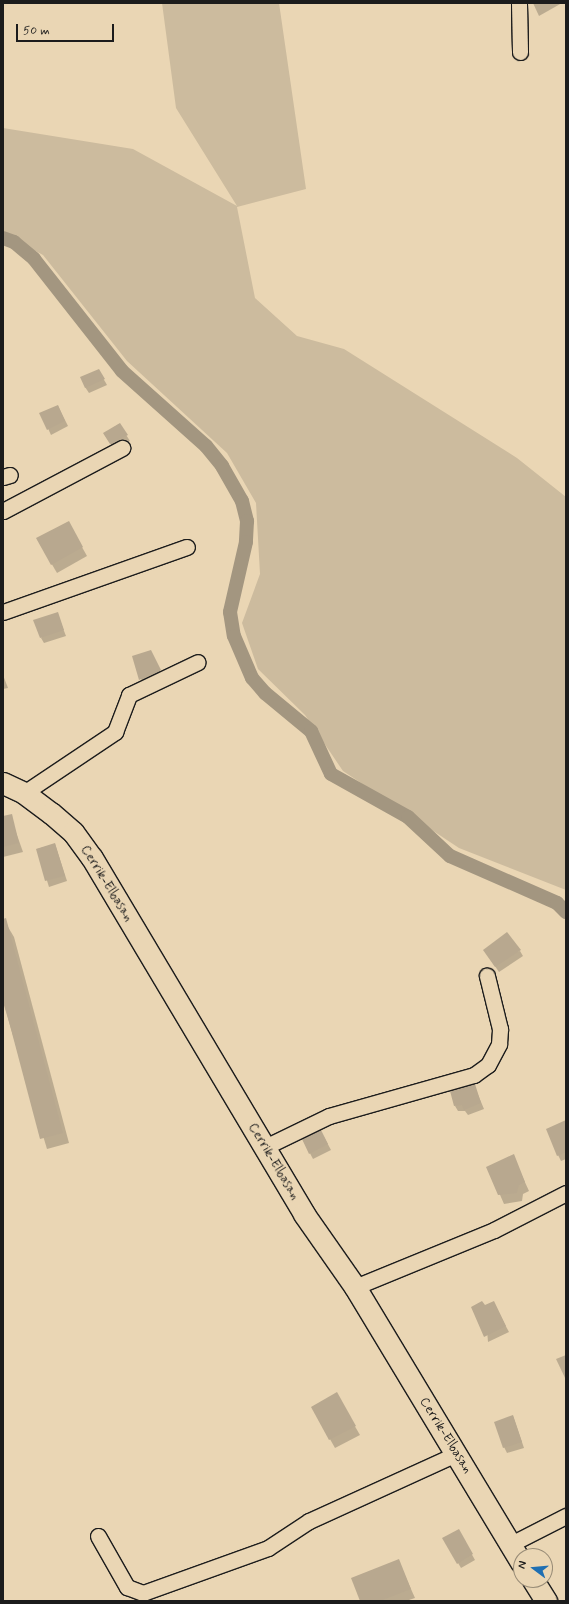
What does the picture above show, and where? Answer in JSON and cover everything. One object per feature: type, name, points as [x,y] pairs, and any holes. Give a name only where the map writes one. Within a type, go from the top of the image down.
[{"type":"main road","name":"Cerrik-Elbasan","points":[[3,783],[24,793],[72,832],[92,858],[304,1214],[356,1287],[513,1550]]},
{"type":"main road","points":[[538,1588],[546,1601]]},
{"type":"street","points":[[519,3],[520,52]]},
{"type":"street","points":[[3,511],[122,448]]},
{"type":"street","points":[[3,612],[187,547]]},
{"type":"street","points":[[24,793],[115,732],[128,695],[198,662]]},
{"type":"street","points":[[264,1147],[329,1116],[474,1075],[488,1065],[499,1044],[500,1029],[487,976]]},
{"type":"street","points":[[356,1287],[494,1230],[566,1193]]},
{"type":"street","points":[[98,1536],[127,1587],[143,1593],[268,1548],[309,1521],[456,1454]]},
{"type":"street","points":[[510,1545],[566,1516]]},
{"type":"shaded area","points":[[162,3],[279,3],[306,189],[237,207],[255,298],[297,336],[344,349],[517,458],[566,497],[566,890],[459,848],[343,771],[305,715],[258,669],[242,623],[260,574],[256,503],[227,453],[127,361],[43,255],[3,234],[3,128],[133,149],[237,206],[176,108]]},
{"type":"building","points":[[99,369],[105,379],[85,388],[80,377]]},
{"type":"building","points":[[58,405],[65,421],[47,430],[39,413]]},
{"type":"building","points":[[120,423],[128,435],[110,444],[103,433]]},
{"type":"building","points":[[69,521],[83,547],[51,565],[36,538]]},
{"type":"building","points":[[58,612],[64,630],[40,638],[33,620]]},
{"type":"building","points":[[151,650],[161,670],[139,680],[132,656]]},
{"type":"building","points":[[12,814],[19,843],[3,847],[3,816]]},
{"type":"building","points":[[55,843],[65,876],[45,881],[36,849]]},
{"type":"building","points":[[6,918],[63,1133],[40,1139],[3,999],[3,919]]},
{"type":"building","points":[[507,932],[521,950],[495,967],[483,950]]},
{"type":"building","points":[[475,1084],[481,1103],[464,1110],[462,1105],[454,1106],[450,1091]]},
{"type":"building","points":[[566,1120],[566,1152],[557,1156],[546,1129]]},
{"type":"building","points":[[321,1130],[328,1144],[309,1154],[302,1139]]},
{"type":"building","points":[[514,1154],[525,1182],[519,1185],[517,1193],[498,1195],[486,1167]]},
{"type":"building","points":[[482,1301],[485,1305],[494,1301],[506,1326],[484,1337],[471,1307]]},
{"type":"building","points":[[337,1392],[356,1426],[329,1440],[311,1407]]},
{"type":"building","points":[[513,1415],[522,1442],[503,1448],[494,1422]]},
{"type":"building","points":[[459,1529],[473,1554],[457,1564],[442,1538]]},
{"type":"building","points":[[399,1559],[411,1589],[380,1601],[360,1601],[351,1578]]},
{"type":"waterway","points":[[3,238],[14,242],[34,259],[122,371],[206,446],[222,466],[242,501],[247,521],[246,542],[230,612],[234,636],[252,678],[265,693],[311,731],[331,774],[408,817],[450,856],[557,903],[566,912]]}]
